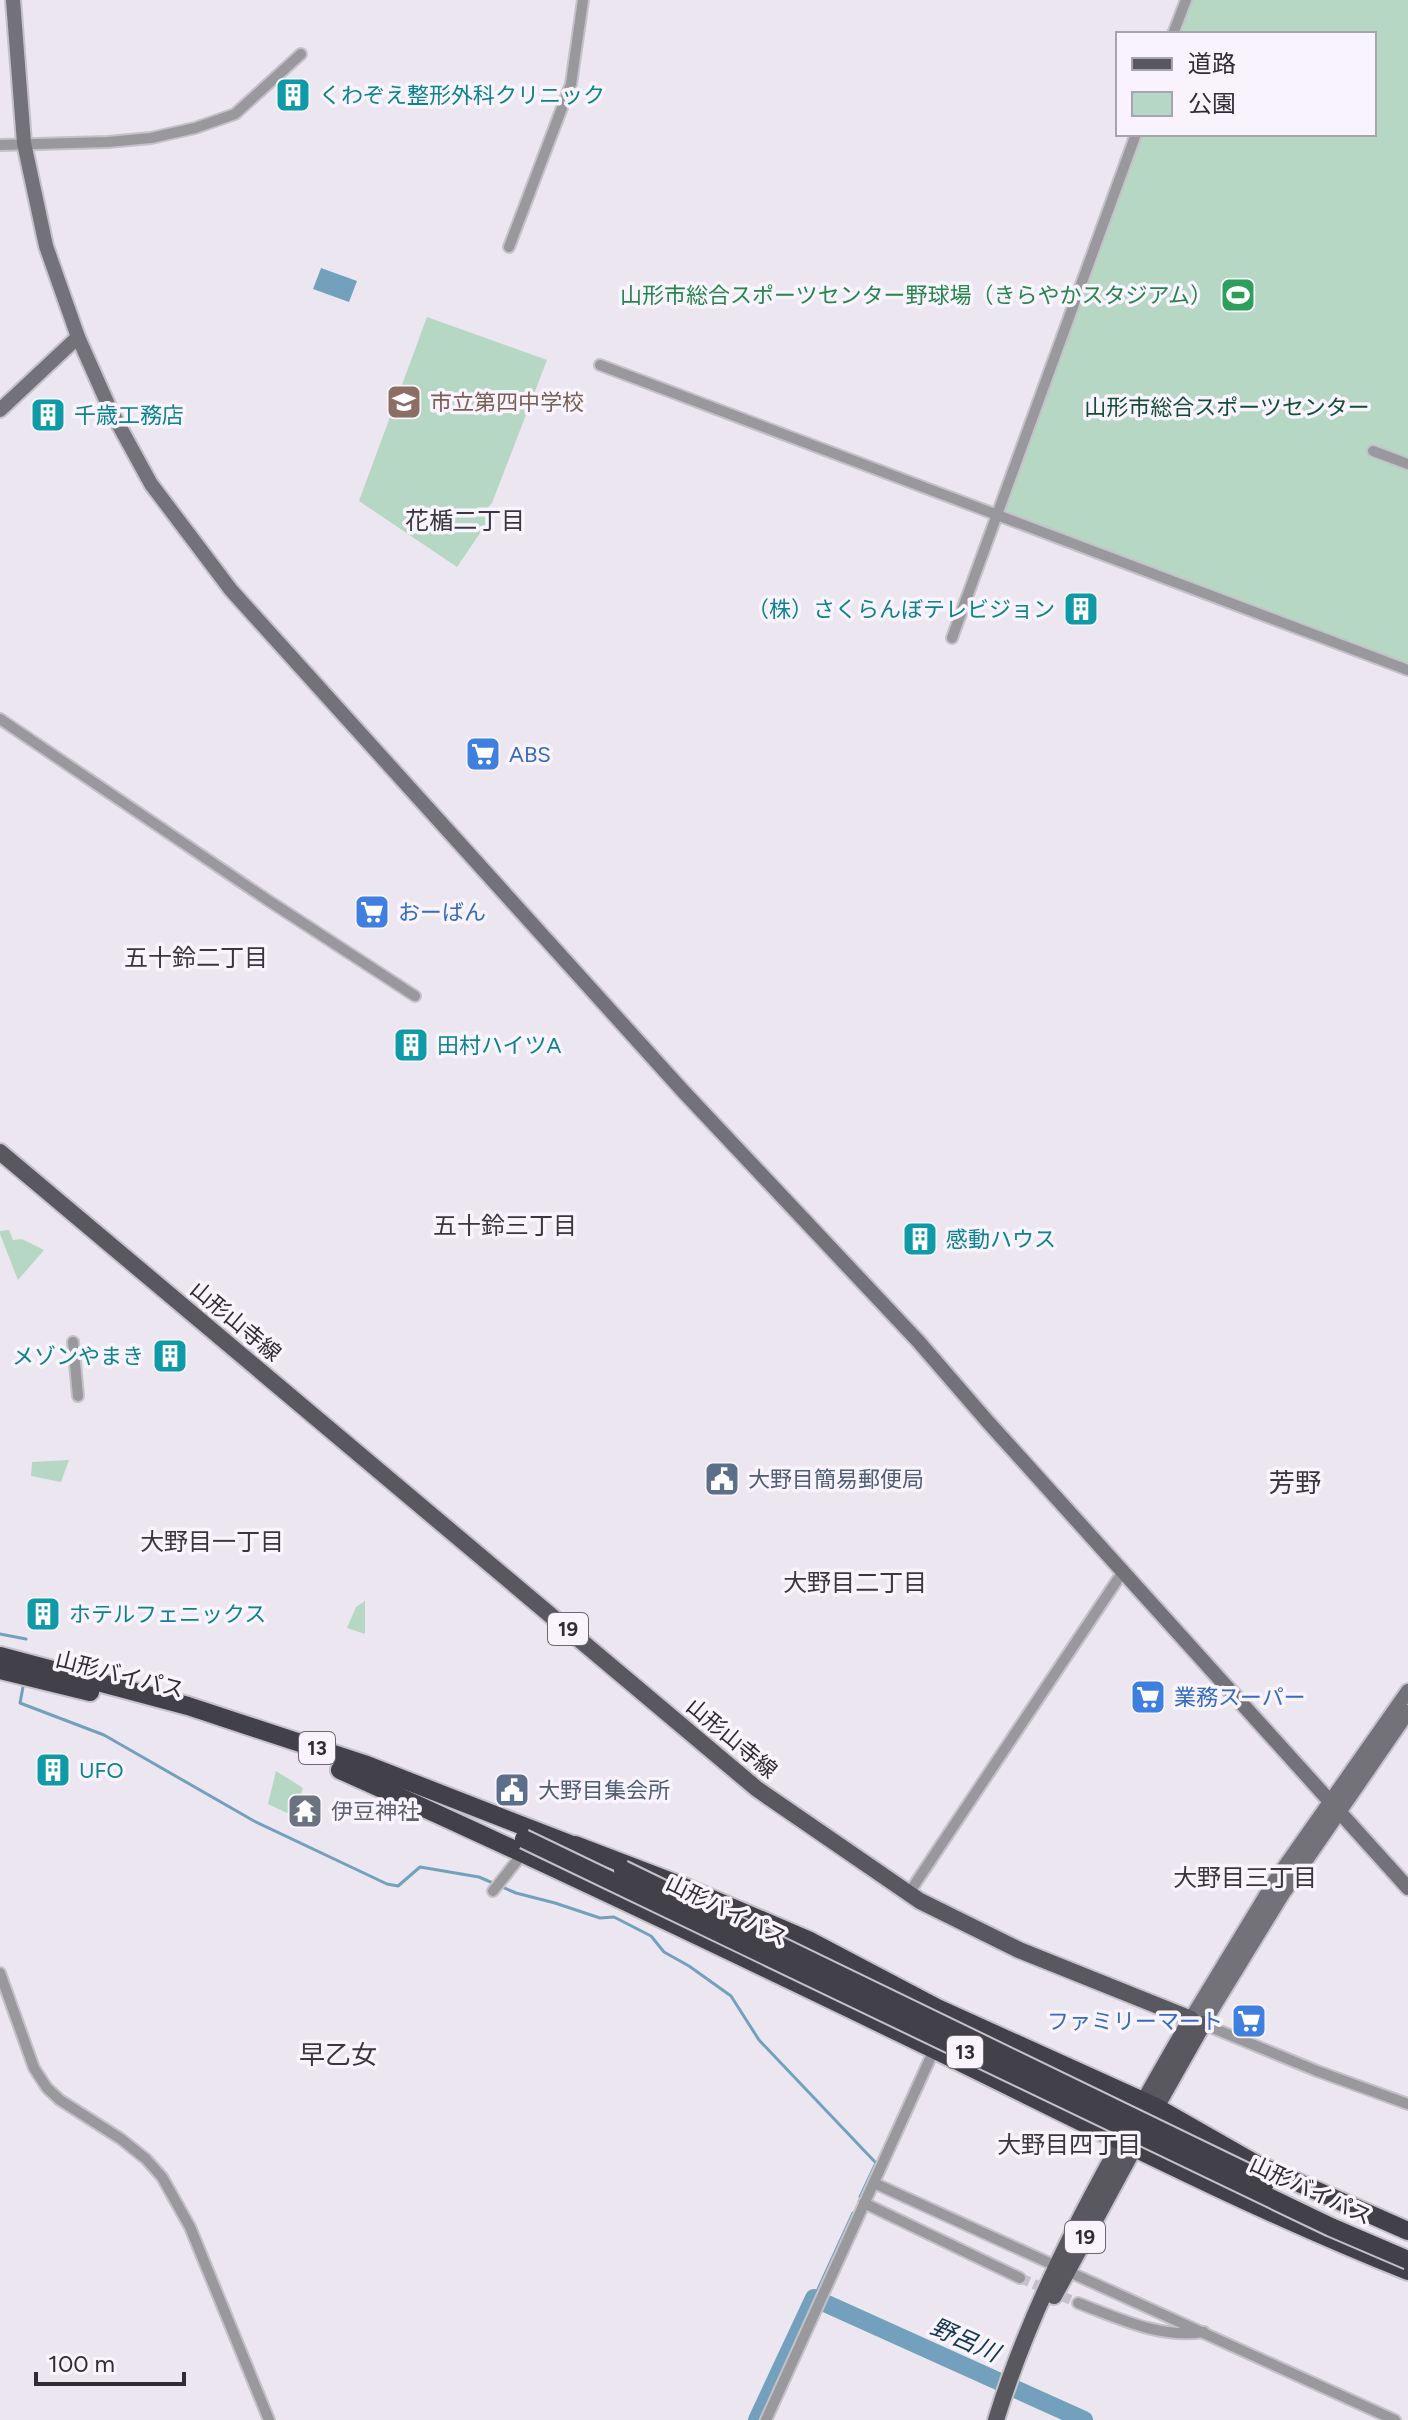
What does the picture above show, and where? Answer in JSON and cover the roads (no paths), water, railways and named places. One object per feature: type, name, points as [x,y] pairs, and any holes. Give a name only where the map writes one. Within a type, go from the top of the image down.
[{"type":"highway","name":"山形バイパス","points":[[0,1656],[203,1710],[364,1764],[575,1845],[1266,2182],[1408,2243]]},
{"type":"highway","name":"山形バイパス","points":[[0,1670],[189,1716],[340,1770],[524,1846],[1408,2260]]},
{"type":"highway","points":[[575,1845],[808,1940],[937,2008],[1150,2104],[1256,2164],[1408,2231]]},
{"type":"highway","points":[[524,1846],[1127,2145],[1278,2216],[1408,2271]]},
{"type":"main road","name":"山形山寺線","points":[[0,1152],[757,1789],[909,1893],[1019,1950],[1197,2021]]},
{"type":"main road","name":"19","points":[[996,2420],[1030,2324],[1197,2021]]},
{"type":"street","points":[[13,0],[24,143],[46,246],[78,337],[110,409],[151,484],[231,590],[682,1090],[918,1341],[1408,1888]]},
{"type":"street","points":[[509,247],[571,84],[583,0]]},
{"type":"street","points":[[1174,32],[1186,0]]},
{"type":"street","points":[[0,145],[108,142],[151,138],[195,128],[235,114],[301,54]]},
{"type":"street","points":[[952,638],[1135,136]]},
{"type":"street","points":[[0,410],[78,337]]},
{"type":"street","points":[[600,365],[1408,670]]},
{"type":"street","points":[[1373,451],[1408,464]]},
{"type":"street","points":[[0,719],[415,996]]},
{"type":"street","points":[[73,1342],[78,1396]]},
{"type":"street","points":[[909,1893],[1124,1570]]},
{"type":"street","points":[[1335,1806],[1408,1691]]},
{"type":"street","points":[[1408,1712],[1276,1879],[1197,2021],[1317,2071],[1408,2104]]},
{"type":"street","points":[[493,1891],[524,1846]]},
{"type":"street","points":[[0,1973],[34,2068],[47,2088],[60,2100],[121,2139],[162,2177],[190,2227],[269,2420]]},
{"type":"street","points":[[766,2420],[934,2050]]},
{"type":"street","points":[[874,2183],[1395,2420]]},
{"type":"street","points":[[864,2203],[1020,2278]]},
{"type":"street","points":[[1078,2303],[1151,2330],[1190,2335],[1206,2332]]},
{"type":"water","points":[[321,268],[357,281],[349,302],[313,289]]},
{"type":"waterway","points":[[0,1634],[26,1639]]},
{"type":"waterway","points":[[23,1687],[20,1703],[104,1735],[254,1821],[387,1884],[398,1886],[420,1867],[479,1877],[516,1893],[600,1918],[614,1917],[651,1936],[664,1952],[731,1996],[759,2040],[876,2163],[860,2197]]},
{"type":"waterway","points":[[814,2298],[853,2213]]},
{"type":"waterway","name":"野呂川","points":[[757,2420],[814,2298]]},
{"type":"waterway","name":"野呂川","points":[[827,2304],[1084,2420]]},
{"type":"tunnel","points":[[1020,2278],[1078,2303]]},
{"type":"place","name":"くわぞえ整形外科クリニック","points":[[293,95]]},
{"type":"place","name":"山形市総合スポーツセンター野球場（きらやかスタジアム）","points":[[1238,295]]},
{"type":"place","name":"市立第四中学校","points":[[404,402]]},
{"type":"place","name":"千歳工務店","points":[[48,415]]},
{"type":"place","name":"（株）さくらんぼテレビジョン","points":[[1081,609]]},
{"type":"place","name":"ABS","points":[[483,754]]},
{"type":"place","name":"おーばん","points":[[372,912]]},
{"type":"place","name":"田村ハイツA","points":[[411,1045]]},
{"type":"place","name":"感動ハウス","points":[[920,1239]]},
{"type":"place","name":"メゾンやまき","points":[[170,1356]]},
{"type":"place","name":"大野目簡易郵便局","points":[[722,1479]]},
{"type":"place","name":"ホテルフェニックス","points":[[43,1614]]},
{"type":"place","name":"業務スーパー","points":[[1148,1697]]},
{"type":"place","name":"UFO","points":[[53,1770]]},
{"type":"place","name":"大野目集会所","points":[[512,1790]]},
{"type":"place","name":"伊豆神社","points":[[305,1811]]},
{"type":"place","name":"ファミリーマート","points":[[1249,2021]]},
{"type":"district","name":"花楯二丁目","points":[[465,521]]},
{"type":"district","name":"五十鈴二丁目","points":[[196,958]]},
{"type":"district","name":"五十鈴三丁目","points":[[505,1226]]},
{"type":"district","name":"芳野","points":[[1295,1483]]},
{"type":"district","name":"大野目一丁目","points":[[212,1542]]},
{"type":"district","name":"大野目二丁目","points":[[855,1583]]},
{"type":"district","name":"大野目三丁目","points":[[1245,1878]]},
{"type":"district","name":"早乙女","points":[[338,2055]]},
{"type":"district","name":"大野目四丁目","points":[[1069,2145]]},
{"type":"park label","name":"山形市総合スポーツセンター","points":[[1227,407]]}]
